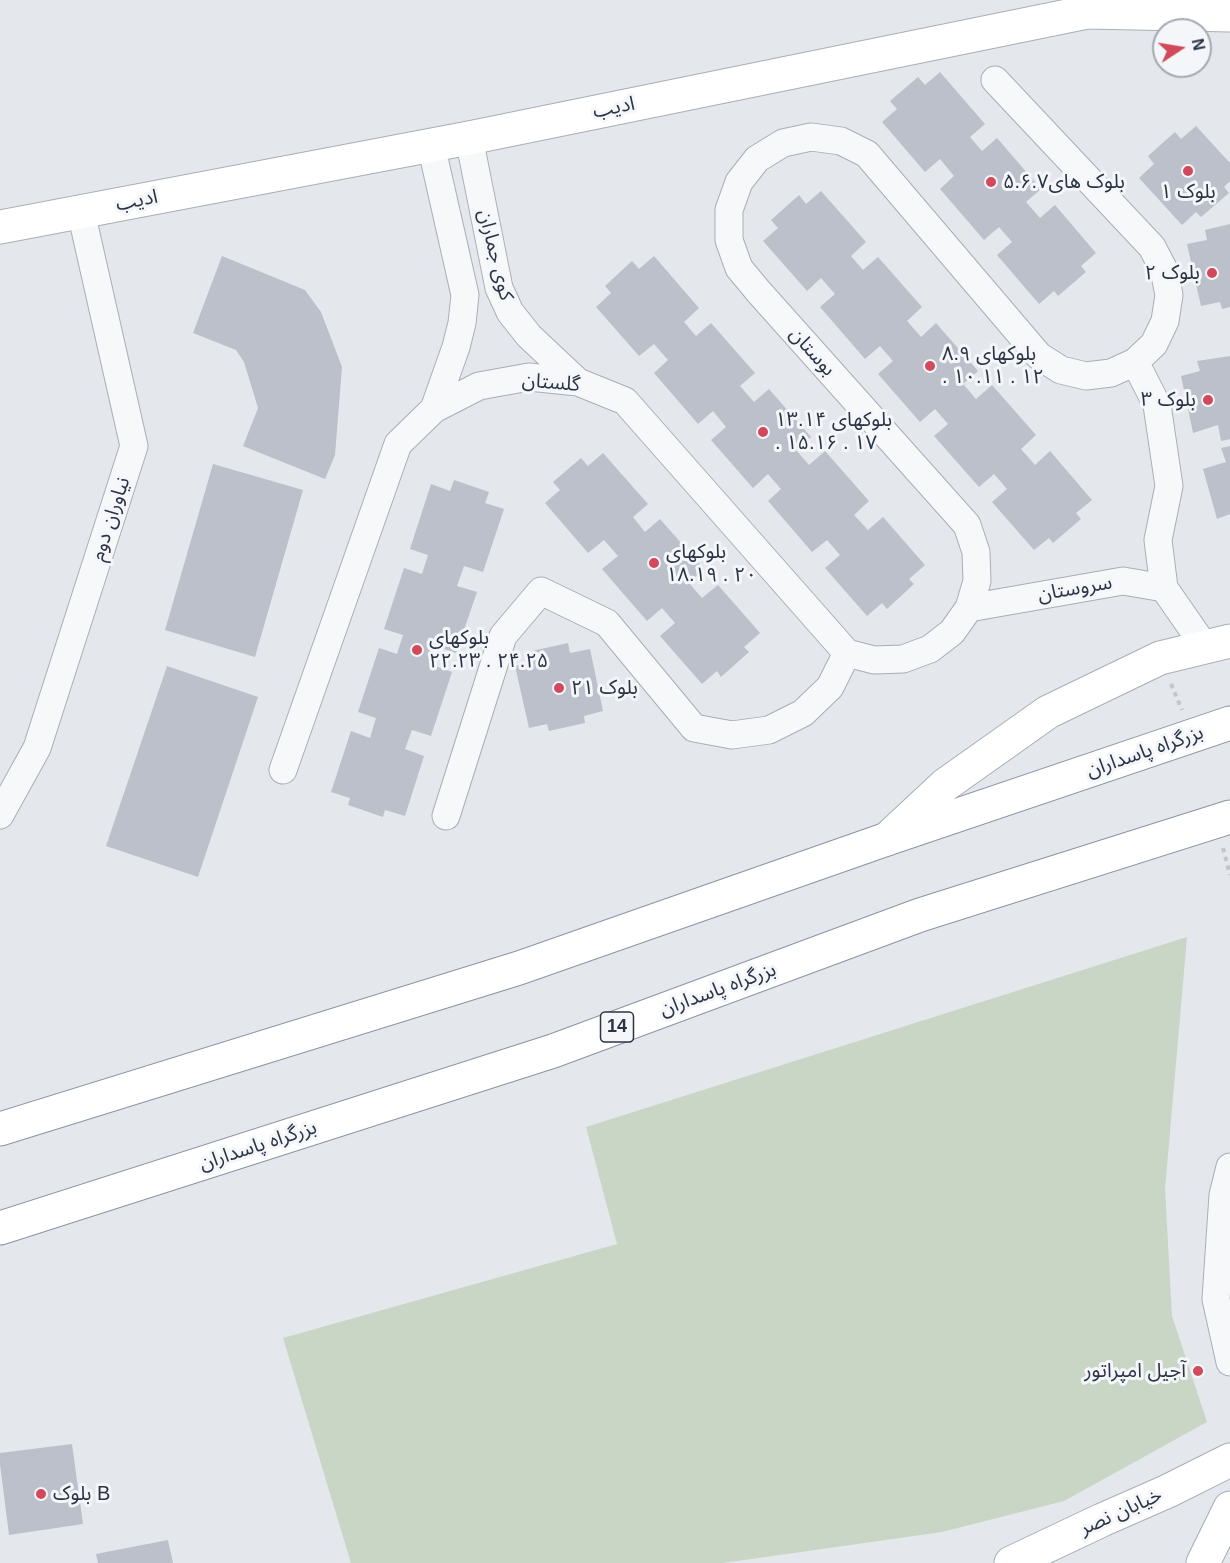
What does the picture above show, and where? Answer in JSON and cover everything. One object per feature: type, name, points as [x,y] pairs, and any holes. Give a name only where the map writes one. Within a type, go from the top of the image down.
[{"type":"main road","name":"ادیب","points":[[0,227],[469,138],[1087,12],[1230,15]]},
{"type":"main road","points":[[887,839],[945,785],[1048,712],[1160,658],[1217,644]]},
{"type":"main road","name":"بزرگراه پاسداران","points":[[0,1129],[519,968],[887,839],[1230,723]]},
{"type":"main road","name":"بزرگراه پاسداران","points":[[0,1228],[553,1051],[920,915],[1230,817]]},
{"type":"main road","name":"خیابان نصر","points":[[1011,1563],[1230,1460]]},
{"type":"main road","points":[[1203,1563],[1230,1508]]},
{"type":"street","points":[[995,80],[1152,247],[1164,270],[1169,295],[1166,321],[1154,344],[1135,362],[1157,405],[1169,486],[1158,540],[1164,588],[1217,644]]},
{"type":"street","name":"بوستان","points":[[969,608],[977,581],[976,552],[967,525],[739,268],[729,240],[729,210],[739,182],[757,159],[783,143],[811,137],[841,141],[867,154],[1039,356],[1061,370],[1086,376],[1111,373],[1135,362]]},
{"type":"street","name":"کوی جماران","points":[[469,138],[499,288],[510,312],[529,336],[578,382]]},
{"type":"street","name":"کوی جماران","points":[[431,145],[465,295],[462,323],[456,347],[434,409]]},
{"type":"street","name":"نیاوران دوم","points":[[0,815],[37,748],[134,446],[81,212]]},
{"type":"street","name":"گلستان","points":[[283,770],[398,444],[434,409],[479,386],[529,377],[578,382],[625,401],[847,653]]},
{"type":"street","name":"سروستان","points":[[969,608],[1123,581],[1164,588]]},
{"type":"street","points":[[446,816],[503,636],[541,591],[608,623],[694,728],[732,735],[769,730],[803,713],[830,687],[847,653],[874,660],[903,659],[930,649],[952,632],[969,608]]},
{"type":"street","points":[[1230,1167],[1223,1195],[1216,1299],[1230,1362]]},
{"type":"path","points":[[1160,658],[1193,736]]},
{"type":"green space","points":[[1187,937],[1165,1189],[1172,1316],[1207,1422],[1064,1501],[942,1532],[723,1563],[351,1563],[283,1338],[617,1244],[586,1127]]},
{"type":"building","name":"بلوک های۵.۶.۷","points":[[940,72],[985,124],[970,137],[982,151],[997,138],[1041,189],[1026,202],[1040,218],[1055,205],[1096,253],[1081,266],[1086,272],[1058,296],[1054,291],[1039,304],[997,255],[1012,242],[999,227],[984,240],[940,189],[954,176],[940,159],[925,172],[882,122],[897,109],[890,101],[918,77],[925,85]]},
{"type":"building","name":"بلوک ۱","points":[[1196,126],[1230,163],[1230,181],[1224,187],[1229,193],[1201,217],[1196,212],[1182,225],[1139,178],[1154,164],[1148,156],[1175,132],[1181,139]]},
{"type":"building","name":"بلوکهای ۸.۹ . ۱۰.۱۱ . ۱۲","points":[[821,191],[866,242],[851,256],[863,270],[878,257],[922,307],[907,321],[921,337],[936,323],[978,371],[963,384],[976,399],[992,385],[1036,435],[1021,449],[1035,465],[1050,451],[1092,500],[1076,513],[1081,519],[1053,543],[1049,538],[1034,550],[992,502],[1007,489],[994,474],[979,487],[934,436],[948,424],[935,409],[920,422],[878,374],[893,361],[880,346],[865,359],[820,307],[835,294],[821,278],[807,291],[763,241],[778,228],[771,220],[799,195],[806,204]]},
{"type":"building","name":"بلوک ۲","points":[[1230,224],[1230,307],[1222,309],[1220,302],[1201,306],[1187,244],[1207,240],[1205,230]]},
{"type":"building","points":[[222,256],[305,290],[321,312],[342,367],[335,455],[325,479],[243,446],[258,408],[244,362],[236,350],[193,333]]},
{"type":"building","name":"بلوکهای ۱۳.۱۴ . ۱۵.۱۶ . ۱۷","points":[[654,256],[699,308],[684,322],[696,336],[711,323],[755,373],[740,386],[754,402],[769,389],[811,437],[796,450],[809,465],[825,451],[869,501],[854,515],[868,530],[883,517],[925,565],[909,579],[914,584],[887,609],[882,603],[867,616],[825,568],[840,555],[827,540],[812,552],[768,501],[781,489],[768,474],[753,488],[711,440],[726,427],[713,411],[698,424],[654,373],[668,360],[654,344],[639,356],[596,307],[611,293],[605,286],[632,261],[639,269]]},
{"type":"building","name":"بلوک ۳","points":[[1230,356],[1230,439],[1221,441],[1218,425],[1193,433],[1181,376],[1200,371],[1197,361]]},
{"type":"building","points":[[1230,446],[1230,514],[1217,519],[1203,469],[1226,462],[1221,448]]},
{"type":"building","name":"بلوکهای ۱۸.۱۹ . ۲۰","points":[[603,453],[648,504],[633,517],[645,532],[660,519],[704,569],[689,583],[702,598],[718,585],[760,633],[744,647],[749,652],[721,677],[717,671],[702,684],[660,636],[675,623],[662,608],[647,621],[602,569],[618,556],[604,540],[588,553],[545,503],[560,490],[553,482],[581,458],[588,466]]},
{"type":"building","points":[[213,464],[303,490],[255,657],[165,630]]},
{"type":"building","name":"بلوکهای ۲۲.۲۳ . ۲۴.۲۵","points":[[454,480],[489,492],[485,503],[504,509],[483,572],[464,566],[457,586],[477,592],[456,653],[438,647],[432,665],[452,672],[431,736],[412,730],[405,749],[424,756],[405,816],[385,810],[383,817],[348,805],[350,798],[331,792],[351,731],[370,738],[376,718],[358,712],[379,648],[397,654],[403,635],[384,629],[404,568],[422,574],[428,555],[410,549],[431,484],[450,491]]},
{"type":"building","name":"بلوک ۲۱","points":[[568,643],[570,653],[590,649],[603,711],[584,716],[585,723],[549,731],[547,724],[529,728],[515,666],[534,661],[532,651]]},
{"type":"building","points":[[167,666],[258,697],[198,877],[106,846]]},
{"type":"building","name":"بلوک B","points":[[72,1444],[83,1524],[9,1535],[0,1453]]},
{"type":"building","points":[[168,1540],[173,1563],[98,1563],[96,1554]]},
{"type":"place","name":"بلوک ۱","points":[[1188,171]]},
{"type":"place","name":"بلوک های۵.۶.۷","points":[[991,182]]},
{"type":"place","name":"بلوک ۲","points":[[1212,273]]},
{"type":"place","name":"بلوکهای ۸.۹ . ۱۰.۱۱ . ۱۲","points":[[930,366]]},
{"type":"place","name":"بلوک ۳","points":[[1208,400]]},
{"type":"place","name":"بلوکهای ۱۳.۱۴ . ۱۵.۱۶ . ۱۷","points":[[763,432]]},
{"type":"place","name":"بلوکهای ۱۸.۱۹ . ۲۰","points":[[654,563]]},
{"type":"place","name":"بلوکهای ۲۲.۲۳ . ۲۴.۲۵","points":[[417,650]]},
{"type":"place","name":"بلوک ۲۱","points":[[559,688]]},
{"type":"place","name":"آجیل امپراتور","points":[[1198,1371]]},
{"type":"place","name":"بلوک B","points":[[41,1494]]}]
